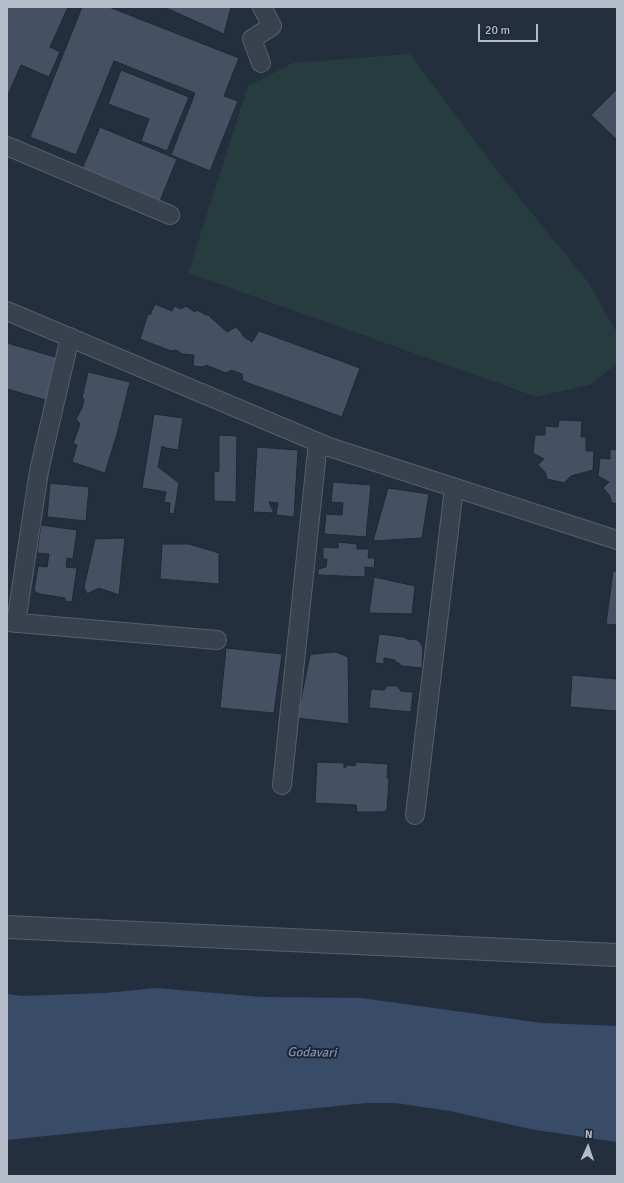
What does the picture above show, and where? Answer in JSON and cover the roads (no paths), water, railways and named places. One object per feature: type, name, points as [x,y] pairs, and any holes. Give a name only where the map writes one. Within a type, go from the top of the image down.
[{"type":"street","points":[[261,63],[252,39],[272,26],[262,7]]},
{"type":"street","points":[[7,146],[170,215]]},
{"type":"street","points":[[7,311],[329,447],[617,540]]},
{"type":"street","points":[[70,337],[39,471],[12,623],[217,640]]},
{"type":"street","points":[[282,784],[318,442]]},
{"type":"street","points":[[415,815],[454,488]]},
{"type":"street","points":[[7,927],[617,955]]},
{"type":"water","name":"Godavari","points":[[156,988],[261,997],[361,998],[542,1023],[617,1026],[617,1142],[530,1129],[450,1111],[396,1103],[366,1103],[7,1140],[7,994],[22,996],[106,993]]}]
